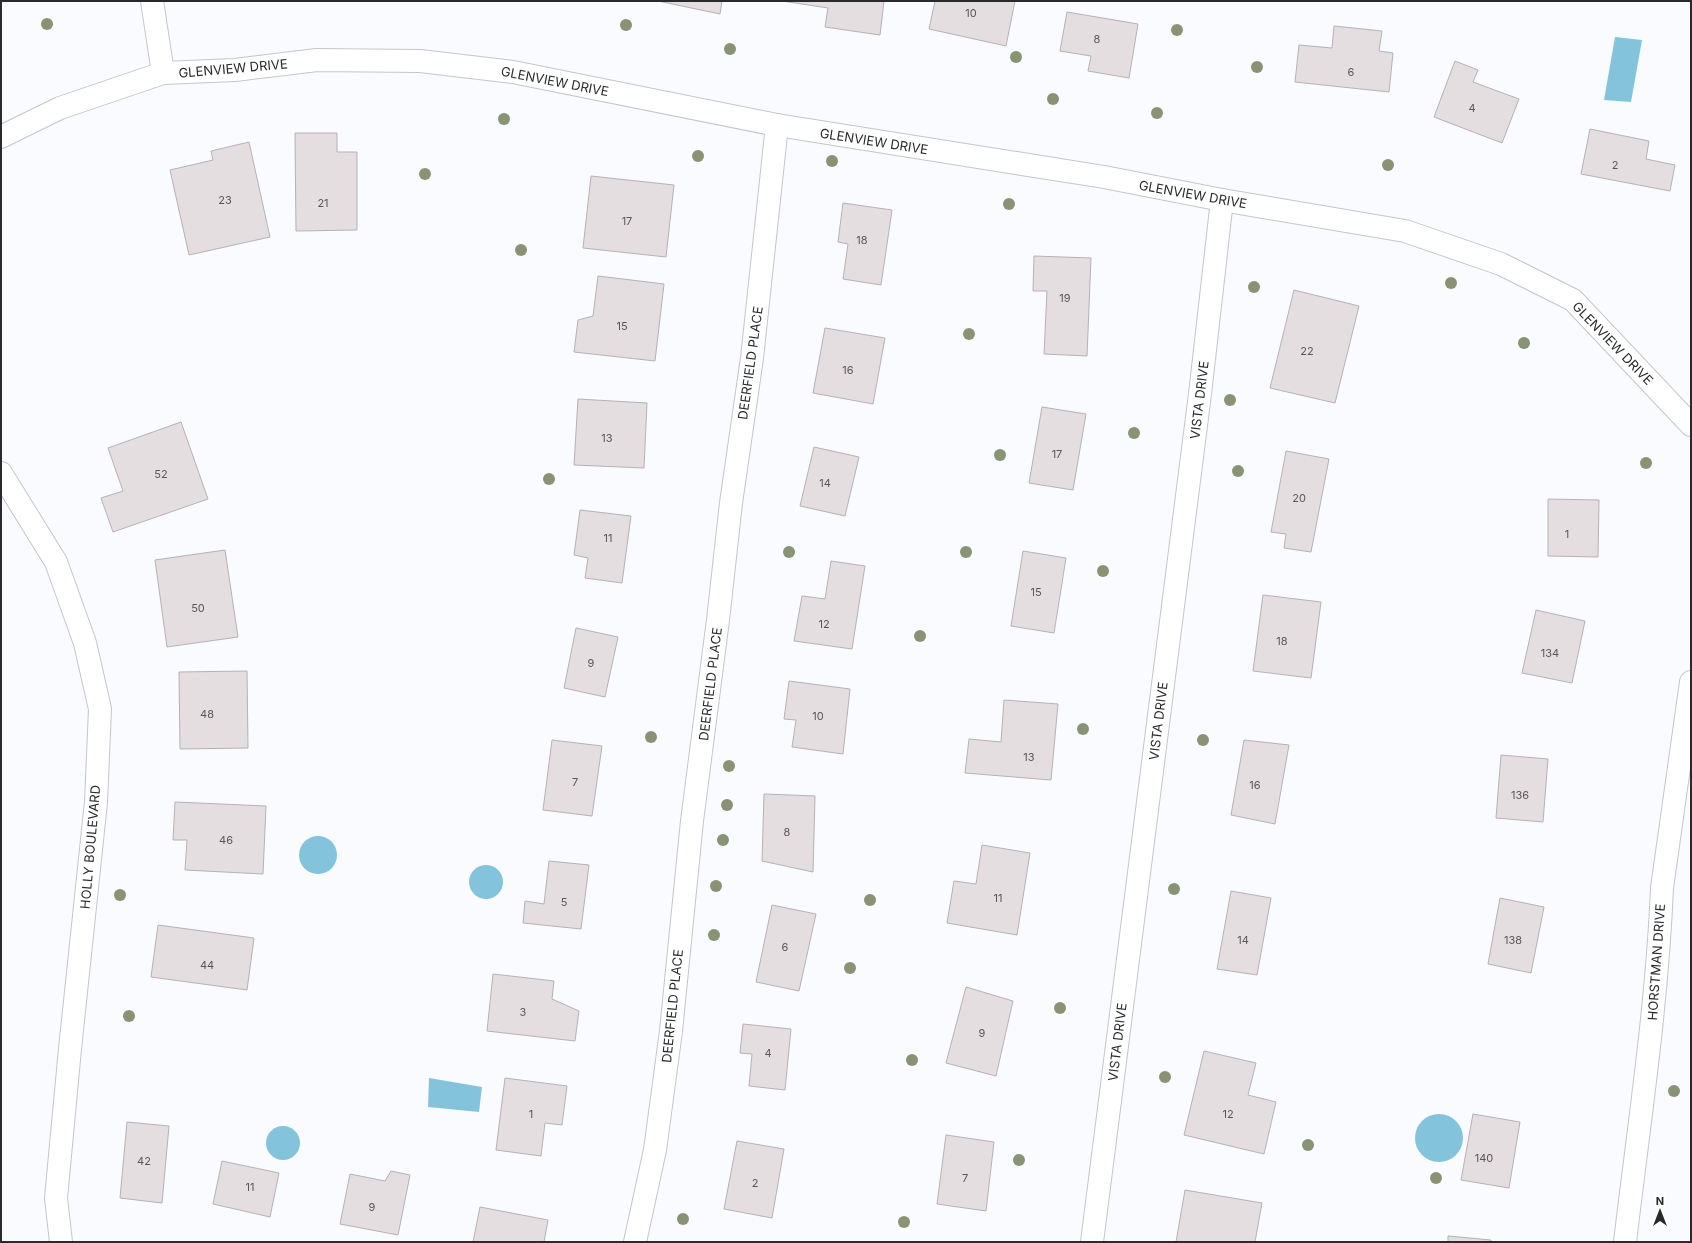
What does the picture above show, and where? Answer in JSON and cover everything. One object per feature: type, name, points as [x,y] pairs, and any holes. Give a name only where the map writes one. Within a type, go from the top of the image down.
[{"type":"street","points":[[152,1],[163,73]]},
{"type":"street","name":"GLENVIEW DRIVE","points":[[1,137],[60,108],[163,73],[235,70],[317,60],[420,60],[513,72],[777,125],[1104,177],[1222,200],[1405,231],[1512,269],[1573,300],[1691,425]]},
{"type":"street","name":"DEERFIELD PLACE","points":[[635,1242],[655,1150],[671,1031],[691,828],[718,620],[731,503],[752,358],[777,125]]},
{"type":"street","name":"VISTA DRIVE","points":[[1092,1242],[1200,394],[1222,200]]},
{"type":"street","name":"HOLLY BOULEVARD","points":[[1,473],[56,562],[85,643],[100,709],[96,802],[56,1198],[61,1242]]},
{"type":"street","name":"HORSTMAN DRIVE","points":[[1625,1242],[1651,1032],[1662,888],[1691,682]]},
{"type":"water","points":[[1615,37],[1642,40],[1631,102],[1604,100]]},
{"type":"water","points":[[318,836],[331,842],[337,855],[331,868],[318,874],[305,868],[299,855],[305,842]]},
{"type":"water","points":[[483,865],[489,865],[493,866],[500,872],[503,882],[502,889],[496,896],[489,899],[483,899],[479,898],[472,892],[469,885],[469,879],[470,875],[476,868]]},
{"type":"water","points":[[429,1078],[482,1087],[479,1112],[428,1107]]},
{"type":"water","points":[[1439,1114],[1448,1116],[1456,1121],[1461,1129],[1463,1138],[1461,1147],[1456,1155],[1448,1160],[1439,1162],[1430,1160],[1422,1155],[1417,1147],[1415,1138],[1417,1129],[1422,1121],[1430,1116]]},
{"type":"water","points":[[280,1126],[286,1126],[290,1127],[297,1133],[300,1143],[299,1150],[293,1157],[286,1160],[280,1160],[276,1159],[269,1153],[266,1146],[266,1140],[267,1136],[273,1129]]},
{"type":"building","points":[[658,1],[722,1],[720,14]]},
{"type":"building","points":[[782,1],[884,1],[880,35],[825,27],[828,8]]},
{"type":"building","points":[[935,1],[1015,1],[1006,46],[929,29]]},
{"type":"building","points":[[1067,12],[1138,24],[1129,78],[1088,71],[1091,56],[1060,51]]},
{"type":"building","points":[[1334,26],[1382,31],[1379,51],[1393,53],[1389,92],[1295,82],[1299,45],[1332,48]]},
{"type":"building","points":[[1455,61],[1478,70],[1473,82],[1519,99],[1502,143],[1434,117]]},
{"type":"building","points":[[1590,129],[1649,141],[1646,159],[1675,165],[1670,191],[1581,174]]},
{"type":"building","points":[[295,133],[337,133],[337,152],[357,152],[357,230],[296,231]]},
{"type":"building","points":[[249,142],[270,237],[189,255],[170,170],[213,160],[211,151]]},
{"type":"building","points":[[591,176],[674,185],[666,257],[583,248]]},
{"type":"building","points":[[843,203],[892,210],[881,285],[843,279],[848,244],[838,242]]},
{"type":"building","points":[[1034,256],[1091,258],[1087,356],[1044,354],[1047,291],[1033,291]]},
{"type":"building","points":[[598,276],[664,284],[655,361],[574,352],[578,320],[593,316]]},
{"type":"building","points":[[1294,290],[1359,306],[1335,403],[1270,388]]},
{"type":"building","points":[[825,328],[885,338],[873,404],[813,393]]},
{"type":"building","points":[[578,399],[647,403],[644,468],[574,465]]},
{"type":"building","points":[[1042,407],[1086,414],[1073,490],[1029,483]]},
{"type":"building","points":[[181,422],[208,499],[113,532],[101,498],[123,491],[108,448]]},
{"type":"building","points":[[814,447],[859,457],[845,516],[800,506]]},
{"type":"building","points":[[1286,451],[1329,459],[1311,552],[1284,548],[1286,534],[1271,532]]},
{"type":"building","points":[[1548,499],[1599,500],[1598,557],[1548,556]]},
{"type":"building","points":[[580,510],[631,516],[622,583],[585,578],[588,558],[574,555]]},
{"type":"building","points":[[225,550],[238,637],[167,647],[155,560]]},
{"type":"building","points":[[1023,551],[1066,558],[1054,633],[1011,626]]},
{"type":"building","points":[[831,561],[865,566],[852,649],[794,641],[802,596],[825,599]]},
{"type":"building","points":[[1263,595],[1321,602],[1311,678],[1253,671]]},
{"type":"building","points":[[1536,610],[1585,621],[1572,683],[1522,673]]},
{"type":"building","points":[[576,628],[618,637],[605,697],[564,688]]},
{"type":"building","points":[[247,671],[248,748],[180,749],[179,672]]},
{"type":"building","points":[[789,681],[850,689],[843,754],[792,747],[796,720],[784,719]]},
{"type":"building","points":[[1004,700],[1058,704],[1051,780],[965,773],[969,739],[1001,742]]},
{"type":"building","points":[[552,740],[602,746],[592,816],[543,810]]},
{"type":"building","points":[[1244,740],[1289,745],[1275,824],[1231,815]]},
{"type":"building","points":[[1501,755],[1548,759],[1543,822],[1496,818]]},
{"type":"building","points":[[764,794],[815,796],[813,872],[762,861]]},
{"type":"building","points":[[175,802],[266,806],[263,874],[185,870],[187,840],[173,840]]},
{"type":"building","points":[[982,845],[1030,853],[1017,935],[947,923],[954,881],[976,884]]},
{"type":"building","points":[[549,861],[589,865],[581,929],[523,923],[525,901],[544,904]]},
{"type":"building","points":[[1231,891],[1271,898],[1257,975],[1217,969]]},
{"type":"building","points":[[1500,898],[1544,907],[1531,973],[1488,964]]},
{"type":"building","points":[[772,905],[816,914],[799,991],[756,982]]},
{"type":"building","points":[[158,925],[254,938],[247,990],[151,977]]},
{"type":"building","points":[[493,974],[554,981],[552,999],[579,1011],[575,1041],[487,1031]]},
{"type":"building","points":[[966,987],[1013,1001],[996,1076],[946,1063]]},
{"type":"building","points":[[743,1024],[791,1029],[785,1090],[749,1086],[752,1054],[740,1053]]},
{"type":"building","points":[[1204,1051],[1256,1063],[1248,1095],[1276,1102],[1264,1154],[1184,1135]]},
{"type":"building","points":[[505,1078],[567,1086],[562,1125],[545,1123],[541,1156],[496,1150]]},
{"type":"building","points":[[1473,1114],[1520,1122],[1509,1188],[1461,1180]]},
{"type":"building","points":[[127,1122],[169,1126],[162,1203],[120,1198]]},
{"type":"building","points":[[946,1135],[994,1142],[986,1211],[937,1204]]},
{"type":"building","points":[[737,1141],[784,1149],[772,1218],[724,1209]]},
{"type":"building","points":[[222,1161],[279,1173],[270,1217],[213,1204]]},
{"type":"building","points":[[391,1171],[410,1175],[398,1235],[340,1224],[350,1174],[385,1181]]},
{"type":"building","points":[[1185,1190],[1262,1203],[1255,1242],[1176,1242]]},
{"type":"building","points":[[480,1207],[548,1220],[544,1242],[473,1242]]},
{"type":"building","points":[[1448,1236],[1491,1240],[1491,1242],[1448,1242]]}]
